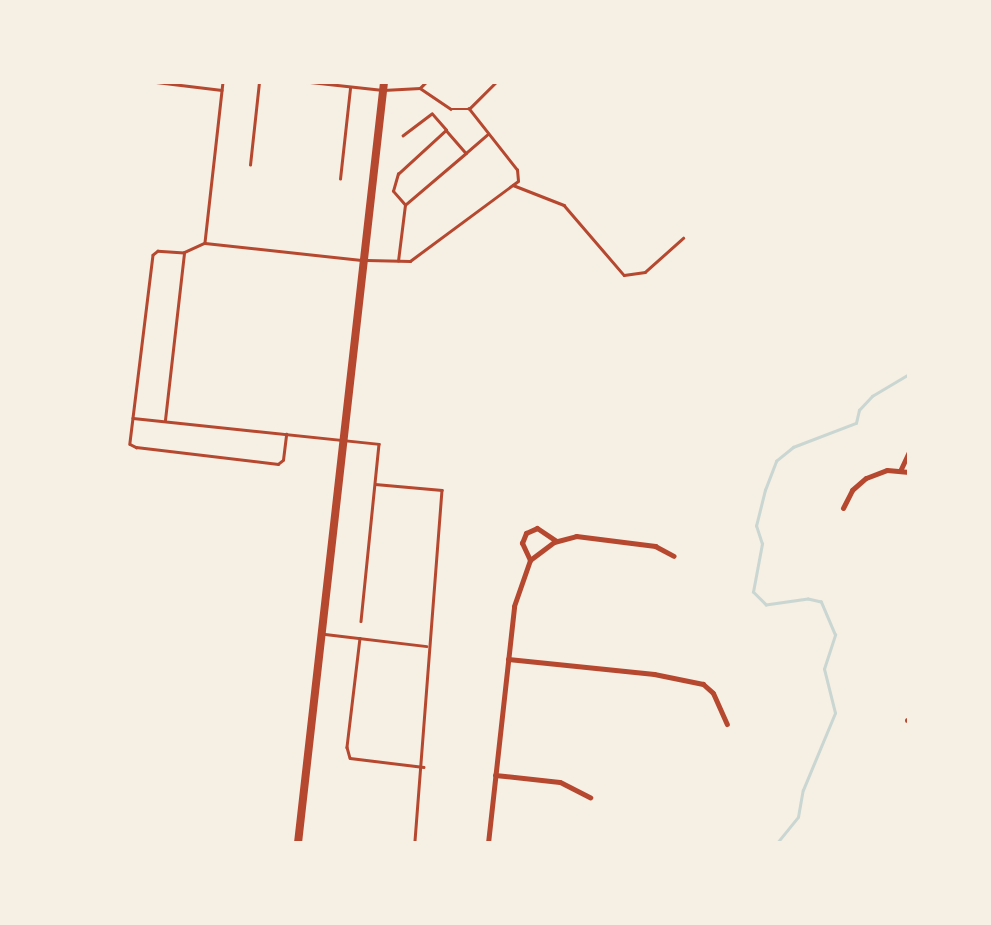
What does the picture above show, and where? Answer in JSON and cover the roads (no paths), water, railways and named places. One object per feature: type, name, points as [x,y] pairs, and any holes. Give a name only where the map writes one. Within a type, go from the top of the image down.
[{"type":"main road","points":[[298,843],[384,86]]},
{"type":"street","points":[[901,471],[909,452]]},
{"type":"street","points":[[844,508],[852,490],[866,478],[887,470],[909,472]]},
{"type":"street","points":[[530,560],[522,543],[526,533],[537,528],[556,541]]},
{"type":"street","points":[[488,843],[514,606],[530,560],[556,541],[576,536],[621,539],[655,545],[674,556]]},
{"type":"street","points":[[508,659],[654,674],[703,684],[713,693],[727,724]]},
{"type":"street","points":[[495,775],[560,782],[590,797]]},
{"type":"lane","points":[[156,82],[222,90]]},
{"type":"lane","points":[[205,243],[223,82]]},
{"type":"lane","points":[[250,165],[259,82]]},
{"type":"lane","points":[[310,82],[419,88],[451,109],[469,109],[496,82]]},
{"type":"lane","points":[[419,88],[426,82]]},
{"type":"lane","points":[[340,179],[350,86]]},
{"type":"lane","points":[[286,434],[283,460],[278,464],[136,447],[130,443],[153,255],[158,251],[184,253],[205,243],[364,260],[410,261],[445,240],[518,181],[517,170],[469,109]]},
{"type":"lane","points":[[403,136],[432,114],[466,153]]},
{"type":"lane","points":[[405,205],[393,191],[398,174],[446,130]]},
{"type":"lane","points":[[398,261],[405,205],[489,134]]},
{"type":"lane","points":[[513,185],[564,205],[624,275],[645,272],[683,238]]},
{"type":"lane","points":[[165,421],[184,253]]},
{"type":"lane","points":[[133,418],[379,444],[361,621]]},
{"type":"lane","points":[[375,484],[442,490],[420,728],[423,768],[415,843]]},
{"type":"lane","points":[[322,633],[427,646]]},
{"type":"lane","points":[[360,638],[347,747],[350,758],[423,768]]},
{"type":"waterway","points":[[777,843],[798,817],[803,790],[835,713],[824,669],[835,635],[821,602],[808,599],[766,605],[753,592],[762,544],[756,526],[765,490],[776,461],[793,447],[856,423],[859,410],[872,396],[909,374]]}]
